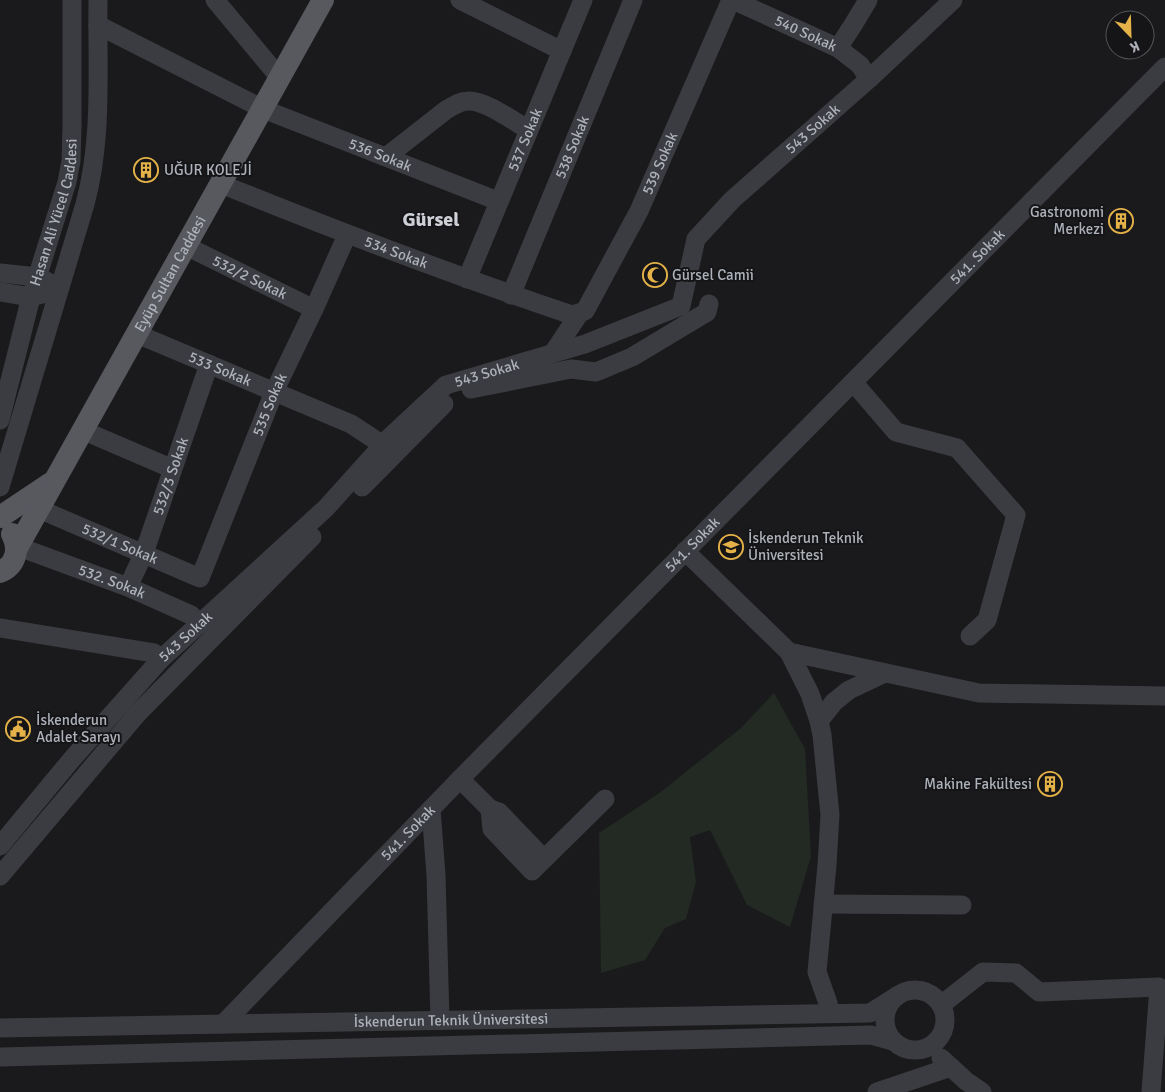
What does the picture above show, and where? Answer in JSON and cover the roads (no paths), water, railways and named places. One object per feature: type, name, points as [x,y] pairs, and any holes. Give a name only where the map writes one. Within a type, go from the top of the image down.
[{"type":"main road","name":"Eyüp Sultan Caddesi","points":[[2,573],[15,557],[7,528],[39,509],[323,0]]},
{"type":"main road","points":[[7,528],[54,481]]},
{"type":"street","name":"Hasan Ali Yücel Caddesi","points":[[0,420],[32,297],[67,182],[71,161],[72,0]]},
{"type":"street","points":[[0,487],[85,204],[94,163],[98,0]]},
{"type":"street","points":[[215,0],[280,78]]},
{"type":"street","points":[[460,0],[562,51]]},
{"type":"street","name":"537 Sokak","points":[[467,279],[583,0]]},
{"type":"street","name":"538 Sokak","points":[[511,295],[633,0]]},
{"type":"street","name":"540 Sokak","points":[[732,0],[838,48],[860,65],[869,79]]},
{"type":"street","name":"539 Sokak","points":[[553,353],[576,315],[585,311],[639,211],[732,0]]},
{"type":"street","points":[[838,48],[854,26],[868,0]]},
{"type":"street","name":"543 Sokak","points":[[0,846],[72,759],[161,660],[326,508],[383,445],[446,385],[585,344],[680,306],[696,239],[732,200],[869,79],[953,0]]},
{"type":"street","name":"536 Sokak","points":[[98,25],[263,109],[498,201]]},
{"type":"street","name":"541. Sokak","points":[[223,1024],[430,809],[1165,67]]},
{"type":"street","points":[[386,157],[446,110],[457,103],[467,101],[478,101],[528,130]]},
{"type":"street","name":"534 Sokak","points":[[221,184],[347,235],[511,295],[576,315]]},
{"type":"street","name":"535 Sokak","points":[[200,578],[274,392],[347,235]]},
{"type":"street","name":"532/2 Sokak","points":[[186,246],[314,309]]},
{"type":"street","points":[[0,273],[38,278],[60,288]]},
{"type":"street","points":[[0,292],[32,297],[60,288]]},
{"type":"street","points":[[0,876],[138,713],[455,392],[571,369],[596,372],[632,357],[707,312],[709,304]]},
{"type":"street","name":"533 Sokak","points":[[137,334],[351,424],[383,445]]},
{"type":"street","name":"532/3 Sokak","points":[[128,587],[144,553],[208,364]]},
{"type":"street","points":[[853,382],[896,432],[957,448],[1016,515],[987,620],[970,636]]},
{"type":"street","points":[[82,430],[173,469]]},
{"type":"street","name":"532/1 Sokak","points":[[39,509],[200,578]]},
{"type":"street","name":"532. Sokak","points":[[7,528],[128,587],[191,615],[200,624]]},
{"type":"street","points":[[685,551],[789,652],[810,694],[820,720],[830,815],[817,972],[830,1014]]},
{"type":"street","points":[[0,628],[154,653],[161,660]]},
{"type":"street","points":[[789,652],[979,693],[1165,696]]},
{"type":"street","points":[[820,720],[834,702],[849,690],[885,673]]},
{"type":"street","points":[[460,779],[490,809],[500,812],[544,859],[605,799]]},
{"type":"street","points":[[430,809],[436,875],[440,1020]]},
{"type":"street","points":[[823,904],[962,905]]},
{"type":"street","points":[[941,1005],[983,972],[1016,973],[1039,992],[1159,987],[1151,1092]]},
{"type":"street","points":[[921,991],[935,997],[941,1005],[945,1014],[946,1024],[943,1033],[930,1047],[910,1050],[901,1047],[893,1041],[888,1033],[886,1018],[890,1004],[897,996],[906,992],[921,991]]},
{"type":"street","name":"İskenderun Teknik Üniversitesi","points":[[0,1028],[870,1013],[897,996]]},
{"type":"street","name":"İskenderun Teknik Üniversitesi","points":[[0,1057],[871,1035],[893,1041]]},
{"type":"street","points":[[930,1047],[966,1081],[982,1092]]},
{"type":"street","points":[[877,1092],[951,1067]]},
{"type":"place","name":"UĞUR KOLEJİ","points":[[146,170]]},
{"type":"place","name":"Gastronomi Merkezi","points":[[1121,221]]},
{"type":"place","name":"Gürsel Camii","points":[[655,275]]},
{"type":"place","name":"İskenderun Teknik Üniversitesi","points":[[731,547]]},
{"type":"place","name":"İskenderun Adalet Sarayı","points":[[18,729]]},
{"type":"place","name":"Makine Fakültesi","points":[[1050,784]]},
{"type":"district","name":"Gürsel","points":[[431,219]]}]
